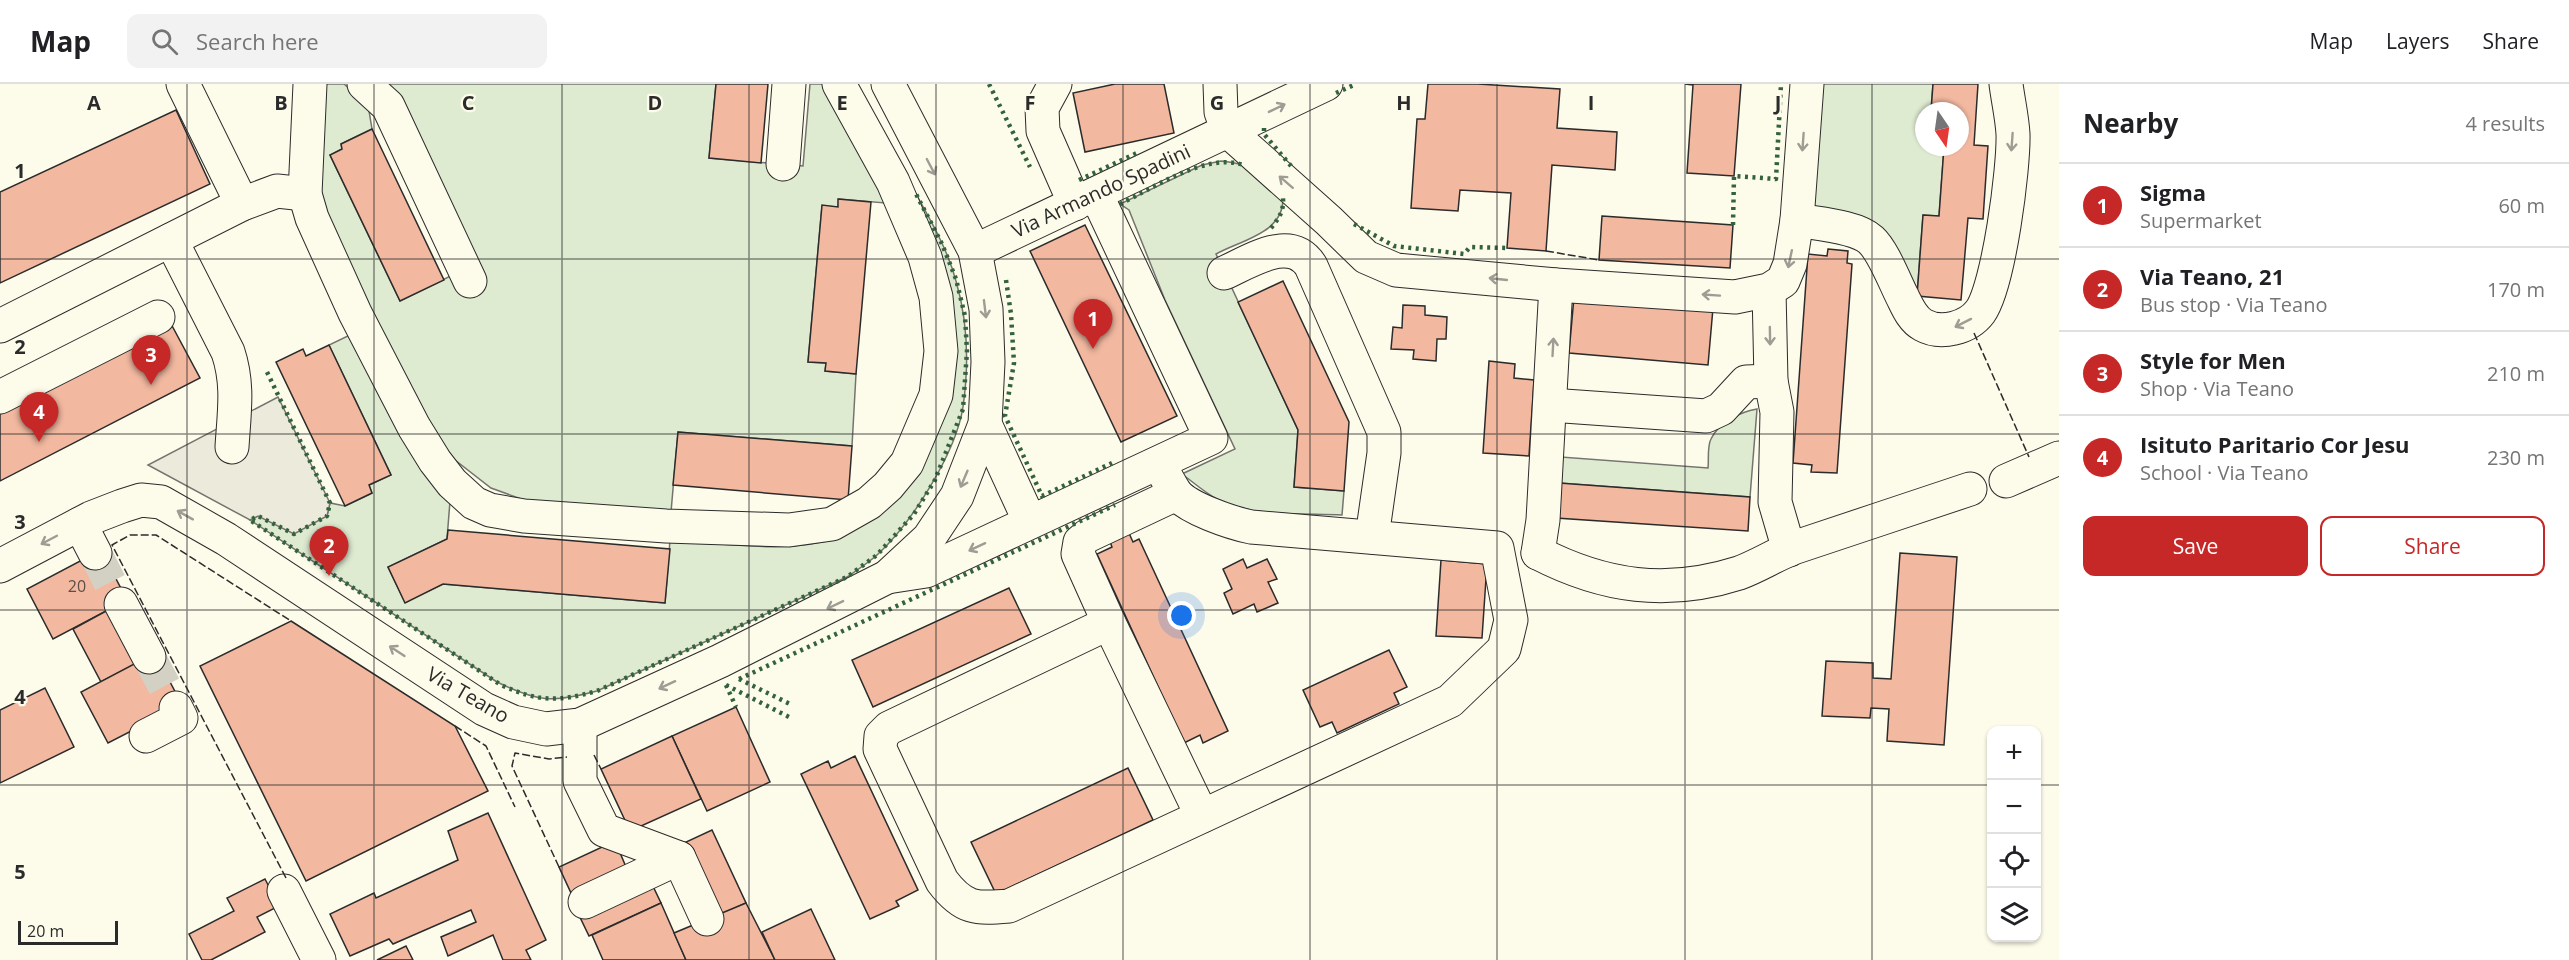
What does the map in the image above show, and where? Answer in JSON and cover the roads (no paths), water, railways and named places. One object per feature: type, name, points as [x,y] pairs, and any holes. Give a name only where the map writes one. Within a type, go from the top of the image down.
[{"type":"street","points":[[183,84],[242,204]]},
{"type":"street","points":[[310,84],[305,194],[312,218],[355,313],[414,427],[452,483],[474,503],[490,510],[524,516],[666,526],[789,530],[832,524],[869,503],[888,486],[907,463],[936,395],[941,351],[936,297],[925,257],[893,182],[839,84]]},
{"type":"street","points":[[364,84],[388,106],[470,280]]},
{"type":"street","points":[[783,165],[789,84]]},
{"type":"street","points":[[888,84],[975,251],[986,309],[988,362],[985,424],[1030,522]]},
{"type":"street","points":[[887,577],[926,571],[1211,438],[1085,199],[1043,131],[1042,108],[1055,84]]},
{"type":"street","points":[[1221,84],[1221,112],[1228,131],[1366,257],[1396,270],[1556,285],[1735,297],[1769,290],[1783,281],[1790,264],[1797,220],[1807,84]]},
{"type":"street","name":"Via Armando Spadini","points":[[975,251],[1326,84]]},
{"type":"street","points":[[1797,220],[1855,230],[1871,240],[1910,312],[1921,324],[1941,329],[1965,324],[1980,312],[1988,294],[2003,236],[2013,134],[2006,84]]},
{"type":"street","points":[[0,326],[242,204],[277,191],[305,194]]},
{"type":"street","points":[[1305,255],[1329,221]]},
{"type":"street","points":[[171,240],[228,352],[233,367],[236,384],[232,447]]},
{"type":"street","points":[[1224,273],[1275,251],[1290,250],[1305,255],[1384,432],[1384,453],[1372,537]]},
{"type":"street","points":[[1538,553],[1546,477],[1556,285]]},
{"type":"street","points":[[1769,290],[1770,381],[1777,412],[1775,502],[1789,550]]},
{"type":"street","points":[[0,397],[158,317]]},
{"type":"street","points":[[1550,405],[1706,416],[1721,409],[1746,382],[1770,381]]},
{"type":"street","name":"Via Teano","points":[[0,566],[80,524],[122,506],[141,500],[161,502],[226,539],[484,709],[513,722],[546,729],[580,725],[720,661],[887,577],[929,538],[957,496],[985,424]]},
{"type":"street","points":[[2006,481],[2059,458]]},
{"type":"street","points":[[1109,623],[889,728],[881,736],[880,749],[942,881],[955,898],[981,909],[1009,906],[1450,701],[1504,648],[1511,620],[1497,548],[1251,527],[1232,523],[1212,515],[1176,494],[1159,463]]},
{"type":"street","points":[[1502,568],[1538,553],[1587,574],[1623,584],[1656,587],[1714,580],[1742,572],[1789,550],[1970,489]]},
{"type":"street","points":[[1176,494],[1088,536],[1080,543],[1078,554],[1202,816]]},
{"type":"street","points":[[80,524],[95,553]]},
{"type":"street","points":[[121,604],[149,657]]},
{"type":"street","points":[[146,736],[181,718],[176,708]]},
{"type":"street","points":[[580,725],[580,781],[604,830],[679,858],[707,919]]},
{"type":"street","points":[[585,902],[679,858]]},
{"type":"street","points":[[284,891],[319,960]]},
{"type":"tunnel","points":[[95,553],[121,604]]},
{"type":"tunnel","points":[[149,657],[176,708]]},
{"type":"place","name":"Sigma","points":[[1093,349]]},
{"type":"place","name":"Style for Men","points":[[151,385]]},
{"type":"place","name":"Isituto Paritario Cor Jesu","points":[[39,442]]},
{"type":"place","name":"Via Teano, 21","points":[[329,576]]}]
